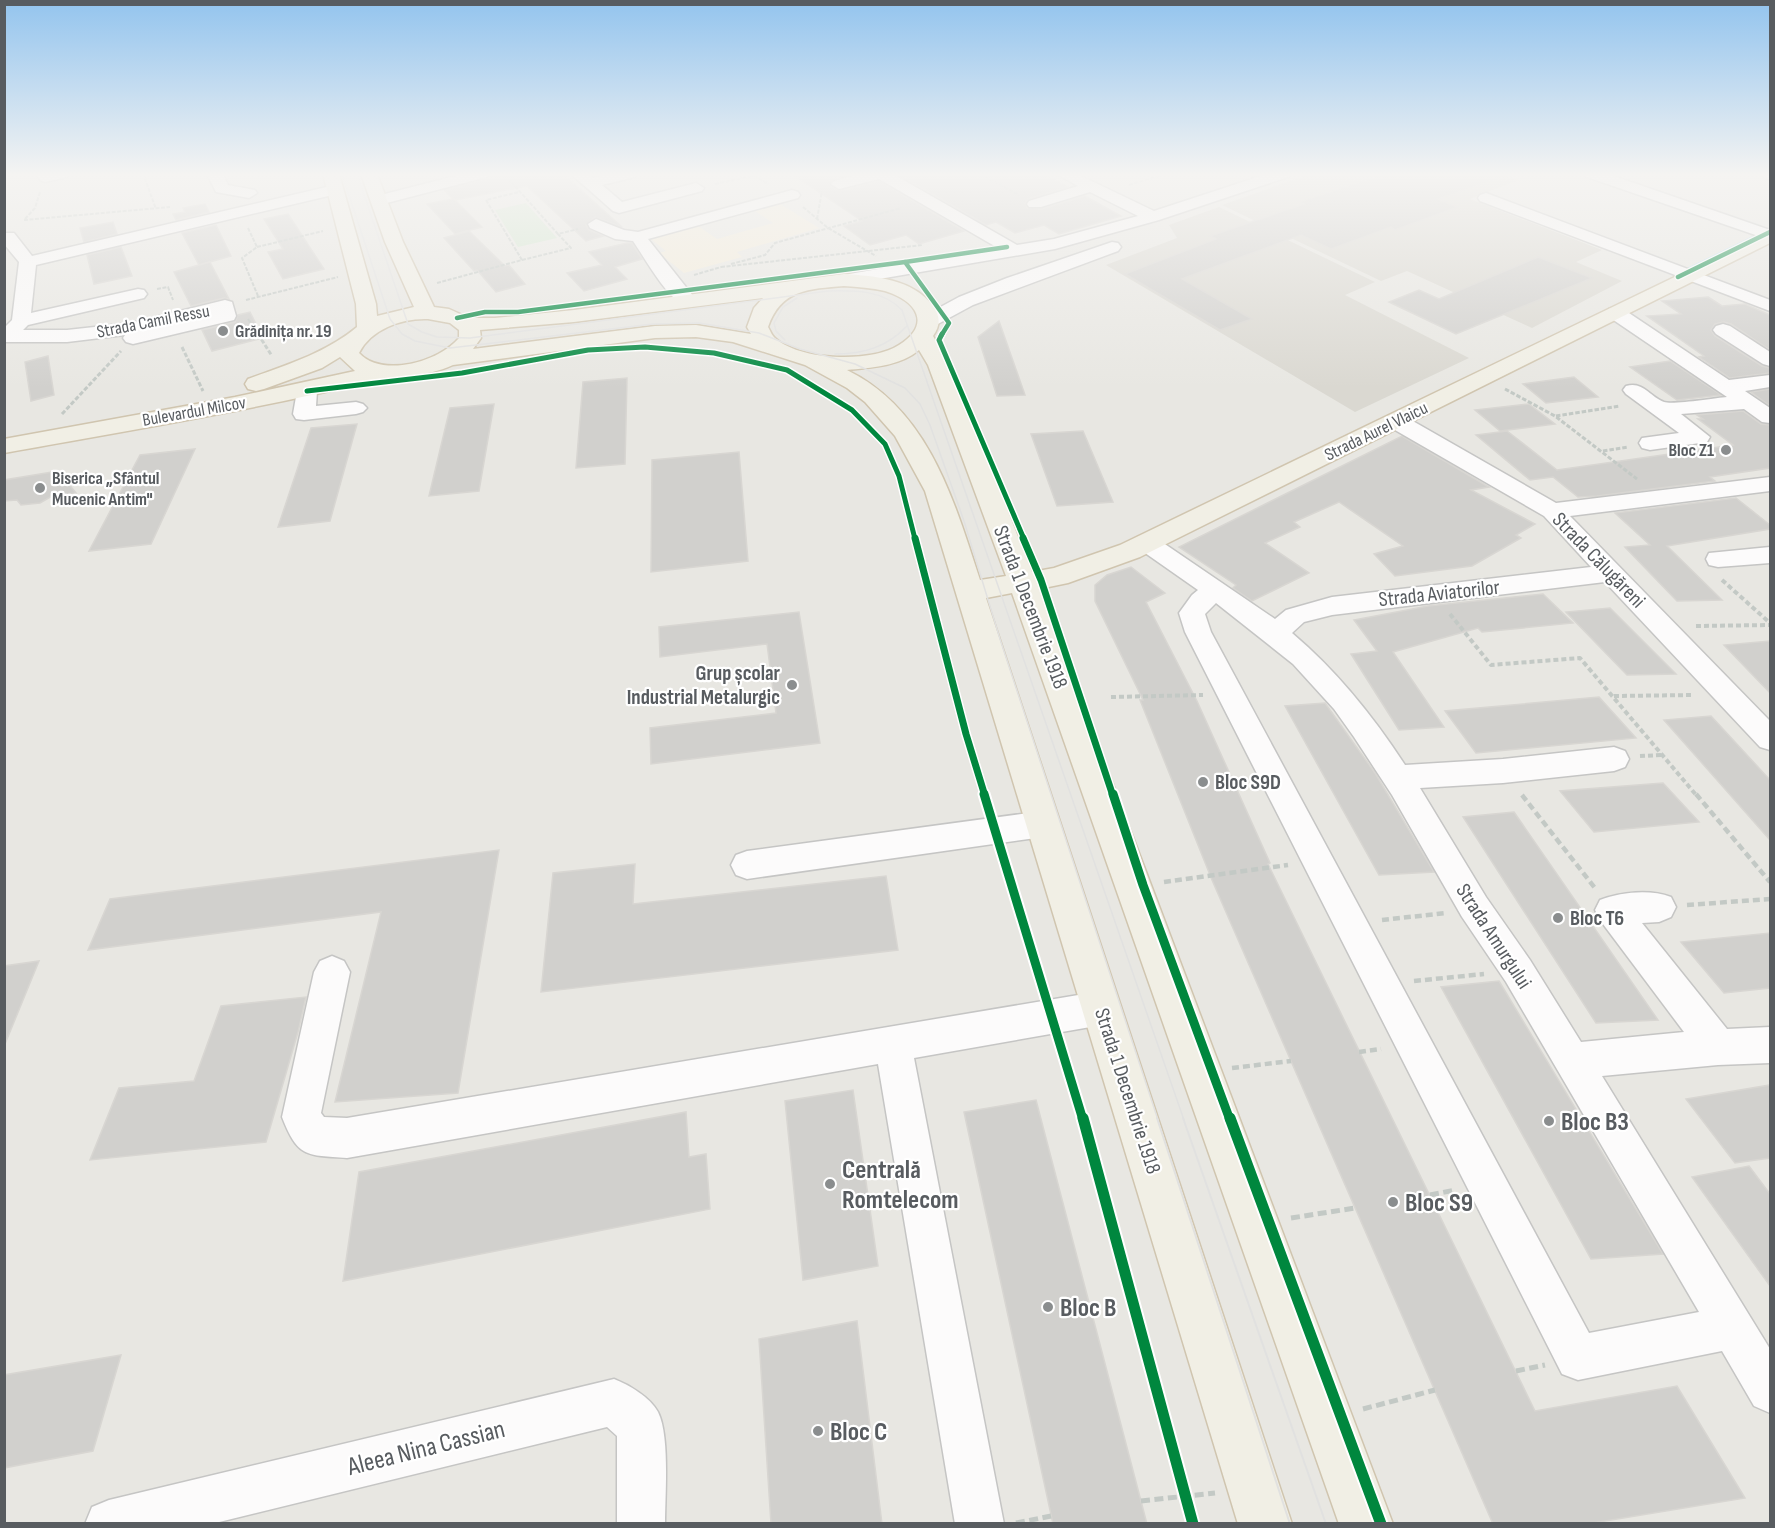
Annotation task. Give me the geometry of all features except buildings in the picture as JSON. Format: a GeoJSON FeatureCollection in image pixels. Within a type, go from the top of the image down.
{"type":"FeatureCollection","features":[{"type":"Feature","properties":{"kind":"main road"},"geometry":{"type":"LineString","coordinates":[[350,245],[366,304],[368,328]]}},
{"type":"Feature","properties":{"kind":"main road"},"geometry":{"type":"LineString","coordinates":[[397,245],[414,289],[427,313],[444,314],[466,324],[529,321],[799,287]]}},
{"type":"Feature","properties":{"kind":"main road","name":"Strada Aurel Vlaicu"},"geometry":{"type":"LineString","coordinates":[[969,591],[1058,577],[1147,543],[1752,245]]}},
{"type":"Feature","properties":{"kind":"main road","name":"Strada 1 Decembrie 1918"},"geometry":{"type":"LineString","coordinates":[[799,287],[844,280],[880,284],[910,295],[927,312],[926,329],[939,365],[1023,584],[1366,1524]]}},
{"type":"Feature","properties":{"kind":"main road"},"geometry":{"type":"LineString","coordinates":[[770,346],[759,333],[757,324],[759,315],[774,298],[799,287]]}},
{"type":"Feature","properties":{"kind":"main road","name":"Bulevardul Milcov"},"geometry":{"type":"LineString","coordinates":[[4,433],[205,396],[284,375],[314,363],[350,343],[368,328],[398,317],[427,313]]}},
{"type":"Feature","properties":{"kind":"main road"},"geometry":{"type":"LineString","coordinates":[[448,359],[464,347],[470,338],[466,324]]}},
{"type":"Feature","properties":{"kind":"main road"},"geometry":{"type":"LineString","coordinates":[[350,343],[348,353],[353,362],[382,372],[416,369],[448,359],[655,332],[696,331],[735,336],[770,346],[814,363],[844,364],[878,360],[897,354],[926,329]]}},
{"type":"Feature","properties":{"kind":"main road","name":"Strada 1 Decembrie 1918"},"geometry":{"type":"LineString","coordinates":[[814,363],[861,387],[893,417],[918,449],[938,491],[1259,1506]]}},
{"type":"Feature","properties":{"kind":"main road","name":"Bulevardul Milcov"},"geometry":{"type":"LineString","coordinates":[[4,446],[307,391],[382,372]]}},
{"type":"Feature","properties":{"kind":"street"},"geometry":{"type":"LineString","coordinates":[[13,245],[27,269],[12,330],[138,294]]}},
{"type":"Feature","properties":{"kind":"street"},"geometry":{"type":"LineString","coordinates":[[27,269],[123,254],[120,245]]}},
{"type":"Feature","properties":{"kind":"street"},"geometry":{"type":"LineString","coordinates":[[644,245],[688,301]]}},
{"type":"Feature","properties":{"kind":"street"},"geometry":{"type":"LineString","coordinates":[[1002,245],[1014,251]]}},
{"type":"Feature","properties":{"kind":"street"},"geometry":{"type":"LineString","coordinates":[[844,280],[1048,245]]}},
{"type":"Feature","properties":{"kind":"street"},"geometry":{"type":"LineString","coordinates":[[926,329],[966,301],[1012,282],[1116,245]]}},
{"type":"Feature","properties":{"kind":"street"},"geometry":{"type":"LineString","coordinates":[[1610,245],[1770,306]]}},
{"type":"Feature","properties":{"kind":"street","name":"Strada Camil Ressu"},"geometry":{"type":"LineString","coordinates":[[12,330],[67,336],[133,339],[174,323],[226,311]]}},
{"type":"Feature","properties":{"kind":"street"},"geometry":{"type":"LineString","coordinates":[[1616,313],[1770,417]]}},
{"type":"Feature","properties":{"kind":"street"},"geometry":{"type":"LineString","coordinates":[[1723,330],[1770,360]]}},
{"type":"Feature","properties":{"kind":"street"},"geometry":{"type":"LineString","coordinates":[[1726,387],[1770,381]]}},
{"type":"Feature","properties":{"kind":"street"},"geometry":{"type":"LineString","coordinates":[[307,391],[304,414],[356,408]]}},
{"type":"Feature","properties":{"kind":"street"},"geometry":{"type":"LineString","coordinates":[[1648,400],[1748,402]]}},
{"type":"Feature","properties":{"kind":"street"},"geometry":{"type":"LineString","coordinates":[[1648,400],[1699,437],[1650,443]]}},
{"type":"Feature","properties":{"kind":"street","name":"Strada Călugăreni"},"geometry":{"type":"LineString","coordinates":[[1396,421],[1552,511],[1770,739]]}},
{"type":"Feature","properties":{"kind":"street"},"geometry":{"type":"LineString","coordinates":[[1552,511],[1770,484]]}},
{"type":"Feature","properties":{"kind":"street"},"geometry":{"type":"LineString","coordinates":[[1744,488],[1770,510]]}},
{"type":"Feature","properties":{"kind":"street","name":"Strada Amurgului"},"geometry":{"type":"LineString","coordinates":[[1147,543],[1274,634],[1319,673],[1345,702],[1397,777],[1476,909],[1518,971],[1770,1390]]}},
{"type":"Feature","properties":{"kind":"street"},"geometry":{"type":"LineString","coordinates":[[1718,559],[1770,555]]}},
{"type":"Feature","properties":{"kind":"street","name":"Strada Aviatorilor"},"geometry":{"type":"LineString","coordinates":[[1274,634],[1295,616],[1332,606],[1612,573]]}},
{"type":"Feature","properties":{"kind":"street"},"geometry":{"type":"LineString","coordinates":[[1215,591],[1201,601],[1192,613],[1198,632],[1578,1358],[1732,1327]]}},
{"type":"Feature","properties":{"kind":"street"},"geometry":{"type":"LineString","coordinates":[[1397,777],[1503,771],[1614,759]]}},
{"type":"Feature","properties":{"kind":"street"},"geometry":{"type":"LineString","coordinates":[[747,865],[1043,824]]}},
{"type":"Feature","properties":{"kind":"street"},"geometry":{"type":"LineString","coordinates":[[1612,910],[1659,907]]}},
{"type":"Feature","properties":{"kind":"street"},"geometry":{"type":"LineString","coordinates":[[1612,910],[1718,1047]]}},
{"type":"Feature","properties":{"kind":"street"},"geometry":{"type":"LineString","coordinates":[[332,972],[301,1117],[313,1136],[347,1138],[1102,1008]]}},
{"type":"Feature","properties":{"kind":"street"},"geometry":{"type":"LineString","coordinates":[[893,1045],[980,1524]]}},
{"type":"Feature","properties":{"kind":"street"},"geometry":{"type":"LineString","coordinates":[[1572,1061],[1718,1047],[1770,1045]]}},
{"type":"Feature","properties":{"kind":"street","name":"Aleea Nina Cassian"},"geometry":{"type":"LineString","coordinates":[[109,1524],[614,1402],[640,1426],[641,1524]]}},
{"type":"Feature","properties":{"kind":"path"},"geometry":{"type":"LineString","coordinates":[[258,296],[242,258],[257,247],[264,245]]}},
{"type":"Feature","properties":{"kind":"path"},"geometry":{"type":"LineString","coordinates":[[513,245],[522,260]]}},
{"type":"Feature","properties":{"kind":"path"},"geometry":{"type":"LineString","coordinates":[[414,289],[571,248],[568,245]]}},
{"type":"Feature","properties":{"kind":"path"},"geometry":{"type":"LineString","coordinates":[[670,281],[765,255],[773,245]]}},
{"type":"Feature","properties":{"kind":"path"},"geometry":{"type":"LineString","coordinates":[[859,245],[896,271]]}},
{"type":"Feature","properties":{"kind":"path"},"geometry":{"type":"LineString","coordinates":[[721,267],[921,245]]}},
{"type":"Feature","properties":{"kind":"path"},"geometry":{"type":"LineString","coordinates":[[226,311],[258,296],[357,273]]}},
{"type":"Feature","properties":{"kind":"path"},"geometry":{"type":"LineString","coordinates":[[138,294],[168,287],[174,323],[205,396]]}},
{"type":"Feature","properties":{"kind":"path"},"geometry":{"type":"LineString","coordinates":[[226,311],[248,318],[284,375]]}},
{"type":"Feature","properties":{"kind":"path"},"geometry":{"type":"LineString","coordinates":[[52,424],[133,339]]}},
{"type":"Feature","properties":{"kind":"path"},"geometry":{"type":"LineString","coordinates":[[1484,378],[1555,416],[1662,498]]}},
{"type":"Feature","properties":{"kind":"path"},"geometry":{"type":"LineString","coordinates":[[1555,416],[1648,400]]}},
{"type":"Feature","properties":{"kind":"path"},"geometry":{"type":"LineString","coordinates":[[1718,559],[1700,561],[1770,624]]}},
{"type":"Feature","properties":{"kind":"path"},"geometry":{"type":"LineString","coordinates":[[1434,595],[1491,665],[1580,658],[1770,882]]}},
{"type":"Feature","properties":{"kind":"path"},"geometry":{"type":"LineString","coordinates":[[1665,627],[1770,624]]}},
{"type":"Feature","properties":{"kind":"path"},"geometry":{"type":"LineString","coordinates":[[1111,698],[1230,694]]}},
{"type":"Feature","properties":{"kind":"path"},"geometry":{"type":"LineString","coordinates":[[1613,696],[1729,694]]}},
{"type":"Feature","properties":{"kind":"path"},"geometry":{"type":"LineString","coordinates":[[1503,771],[1612,910]]}},
{"type":"Feature","properties":{"kind":"path"},"geometry":{"type":"LineString","coordinates":[[1133,886],[1318,860]]}},
{"type":"Feature","properties":{"kind":"path"},"geometry":{"type":"LineString","coordinates":[[1659,907],[1770,899]]}},
{"type":"Feature","properties":{"kind":"path"},"geometry":{"type":"LineString","coordinates":[[1351,923],[1476,909]]}},
{"type":"Feature","properties":{"kind":"path"},"geometry":{"type":"LineString","coordinates":[[1383,984],[1518,971]]}},
{"type":"Feature","properties":{"kind":"path"},"geometry":{"type":"LineString","coordinates":[[1201,1071],[1291,1061]]}},
{"type":"Feature","properties":{"kind":"path"},"geometry":{"type":"LineString","coordinates":[[1257,1224],[1355,1208]]}},
{"type":"Feature","properties":{"kind":"path"},"geometry":{"type":"LineString","coordinates":[[1328,1418],[1435,1390]]}},
{"type":"Feature","properties":{"kind":"path"},"geometry":{"type":"LineString","coordinates":[[1182,1485],[1188,1506]]}},
{"type":"Feature","properties":{"kind":"path"},"geometry":{"type":"LineString","coordinates":[[1141,1501],[1185,1497],[1259,1506]]}},
{"type":"Feature","properties":{"kind":"path"},"geometry":{"type":"LineString","coordinates":[[1012,1524],[1051,1516]]}},
{"type":"Feature","properties":{"kind":"shaded area"},"geometry":{"type":"Polygon","coordinates":[[[659,245],[760,245],[737,252],[742,257],[684,273],[659,253],[666,251],[659,245]]]}},
{"type":"Feature","properties":{"kind":"shaded area"},"geometry":{"type":"Polygon","coordinates":[[[1158,245],[1299,245],[1375,282],[1345,295],[1469,358],[1355,412],[1106,265],[1158,245]]]}},
{"type":"Feature","properties":{"kind":"shaded area"},"geometry":{"type":"Polygon","coordinates":[[[1306,245],[1590,245],[1602,250],[1576,262],[1622,281],[1532,328],[1407,271],[1381,281],[1306,245]]]}},
{"type":"Feature","properties":{"kind":"waterway"},"geometry":{"type":"LineString","coordinates":[[1684,274],[1682,273],[1739,245]]}},
{"type":"Feature","properties":{"kind":"tram line"},"geometry":{"type":"LineString","coordinates":[[366,245],[390,319],[402,334],[415,341],[450,348],[653,324],[699,323],[759,333],[800,349],[855,364],[905,388],[920,404],[930,425],[964,521],[1000,639],[1158,1120]]}},
{"type":"Feature","properties":{"kind":"tram line"},"geometry":{"type":"LineString","coordinates":[[381,245],[408,324],[437,337],[470,338],[828,291],[858,291],[877,295],[886,298],[902,310],[1184,1120]]}},
{"type":"Feature","properties":{"kind":"tram line"},"geometry":{"type":"LineString","coordinates":[[785,340],[776,331],[774,323],[783,307],[797,298]]}},
{"type":"Feature","properties":{"kind":"tram line"},"geometry":{"type":"LineString","coordinates":[[835,354],[856,353],[874,348],[891,339],[907,326]]}},
{"type":"Feature","properties":{"kind":"tram line"},"geometry":{"type":"LineString","coordinates":[[1157,1118],[1290,1524]]}},
{"type":"Feature","properties":{"kind":"tram line"},"geometry":{"type":"LineString","coordinates":[[1183,1118],[1326,1524]]}},
{"type":"Feature","properties":{"kind":"cycle path"},"geometry":{"type":"LineString","coordinates":[[1678,277],[1743,245]]}},
{"type":"Feature","properties":{"kind":"cycle path"},"geometry":{"type":"LineString","coordinates":[[905,262],[1007,247]]}},
{"type":"Feature","properties":{"kind":"cycle path"},"geometry":{"type":"LineString","coordinates":[[457,318],[485,312],[518,312],[905,262],[949,323],[939,340],[1041,580],[1143,885],[1381,1524]]}},
{"type":"Feature","properties":{"kind":"cycle path"},"geometry":{"type":"LineString","coordinates":[[307,391],[462,373],[588,350],[645,347],[714,353],[787,370],[852,410],[885,444],[899,476],[966,734],[1079,1104],[1193,1524]]}},
{"type":"Feature","properties":{"kind":"place","name":"Grădinița nr. 19"},"geometry":{"type":"Point","coordinates":[223,331]}},
{"type":"Feature","properties":{"kind":"place","name":"Bloc Z1"},"geometry":{"type":"Point","coordinates":[1726,450]}},
{"type":"Feature","properties":{"kind":"place","name":"Biserica „Sfântul Mucenic Antim\""},"geometry":{"type":"Point","coordinates":[40,488]}},
{"type":"Feature","properties":{"kind":"place","name":"Grup școlar Industrial Metalurgic"},"geometry":{"type":"Point","coordinates":[792,685]}},
{"type":"Feature","properties":{"kind":"place","name":"Bloc S9D"},"geometry":{"type":"Point","coordinates":[1203,782]}},
{"type":"Feature","properties":{"kind":"place","name":"Bloc T6"},"geometry":{"type":"Point","coordinates":[1558,918]}},
{"type":"Feature","properties":{"kind":"place","name":"Bloc B3"},"geometry":{"type":"Point","coordinates":[1549,1121]}},
{"type":"Feature","properties":{"kind":"place","name":"Centrală Romtelecom"},"geometry":{"type":"Point","coordinates":[830,1184]}},
{"type":"Feature","properties":{"kind":"place","name":"Bloc S9"},"geometry":{"type":"Point","coordinates":[1393,1202]}},
{"type":"Feature","properties":{"kind":"place","name":"Bloc B"},"geometry":{"type":"Point","coordinates":[1048,1307]}},
{"type":"Feature","properties":{"kind":"place","name":"Bloc C"},"geometry":{"type":"Point","coordinates":[818,1431]}}]}
